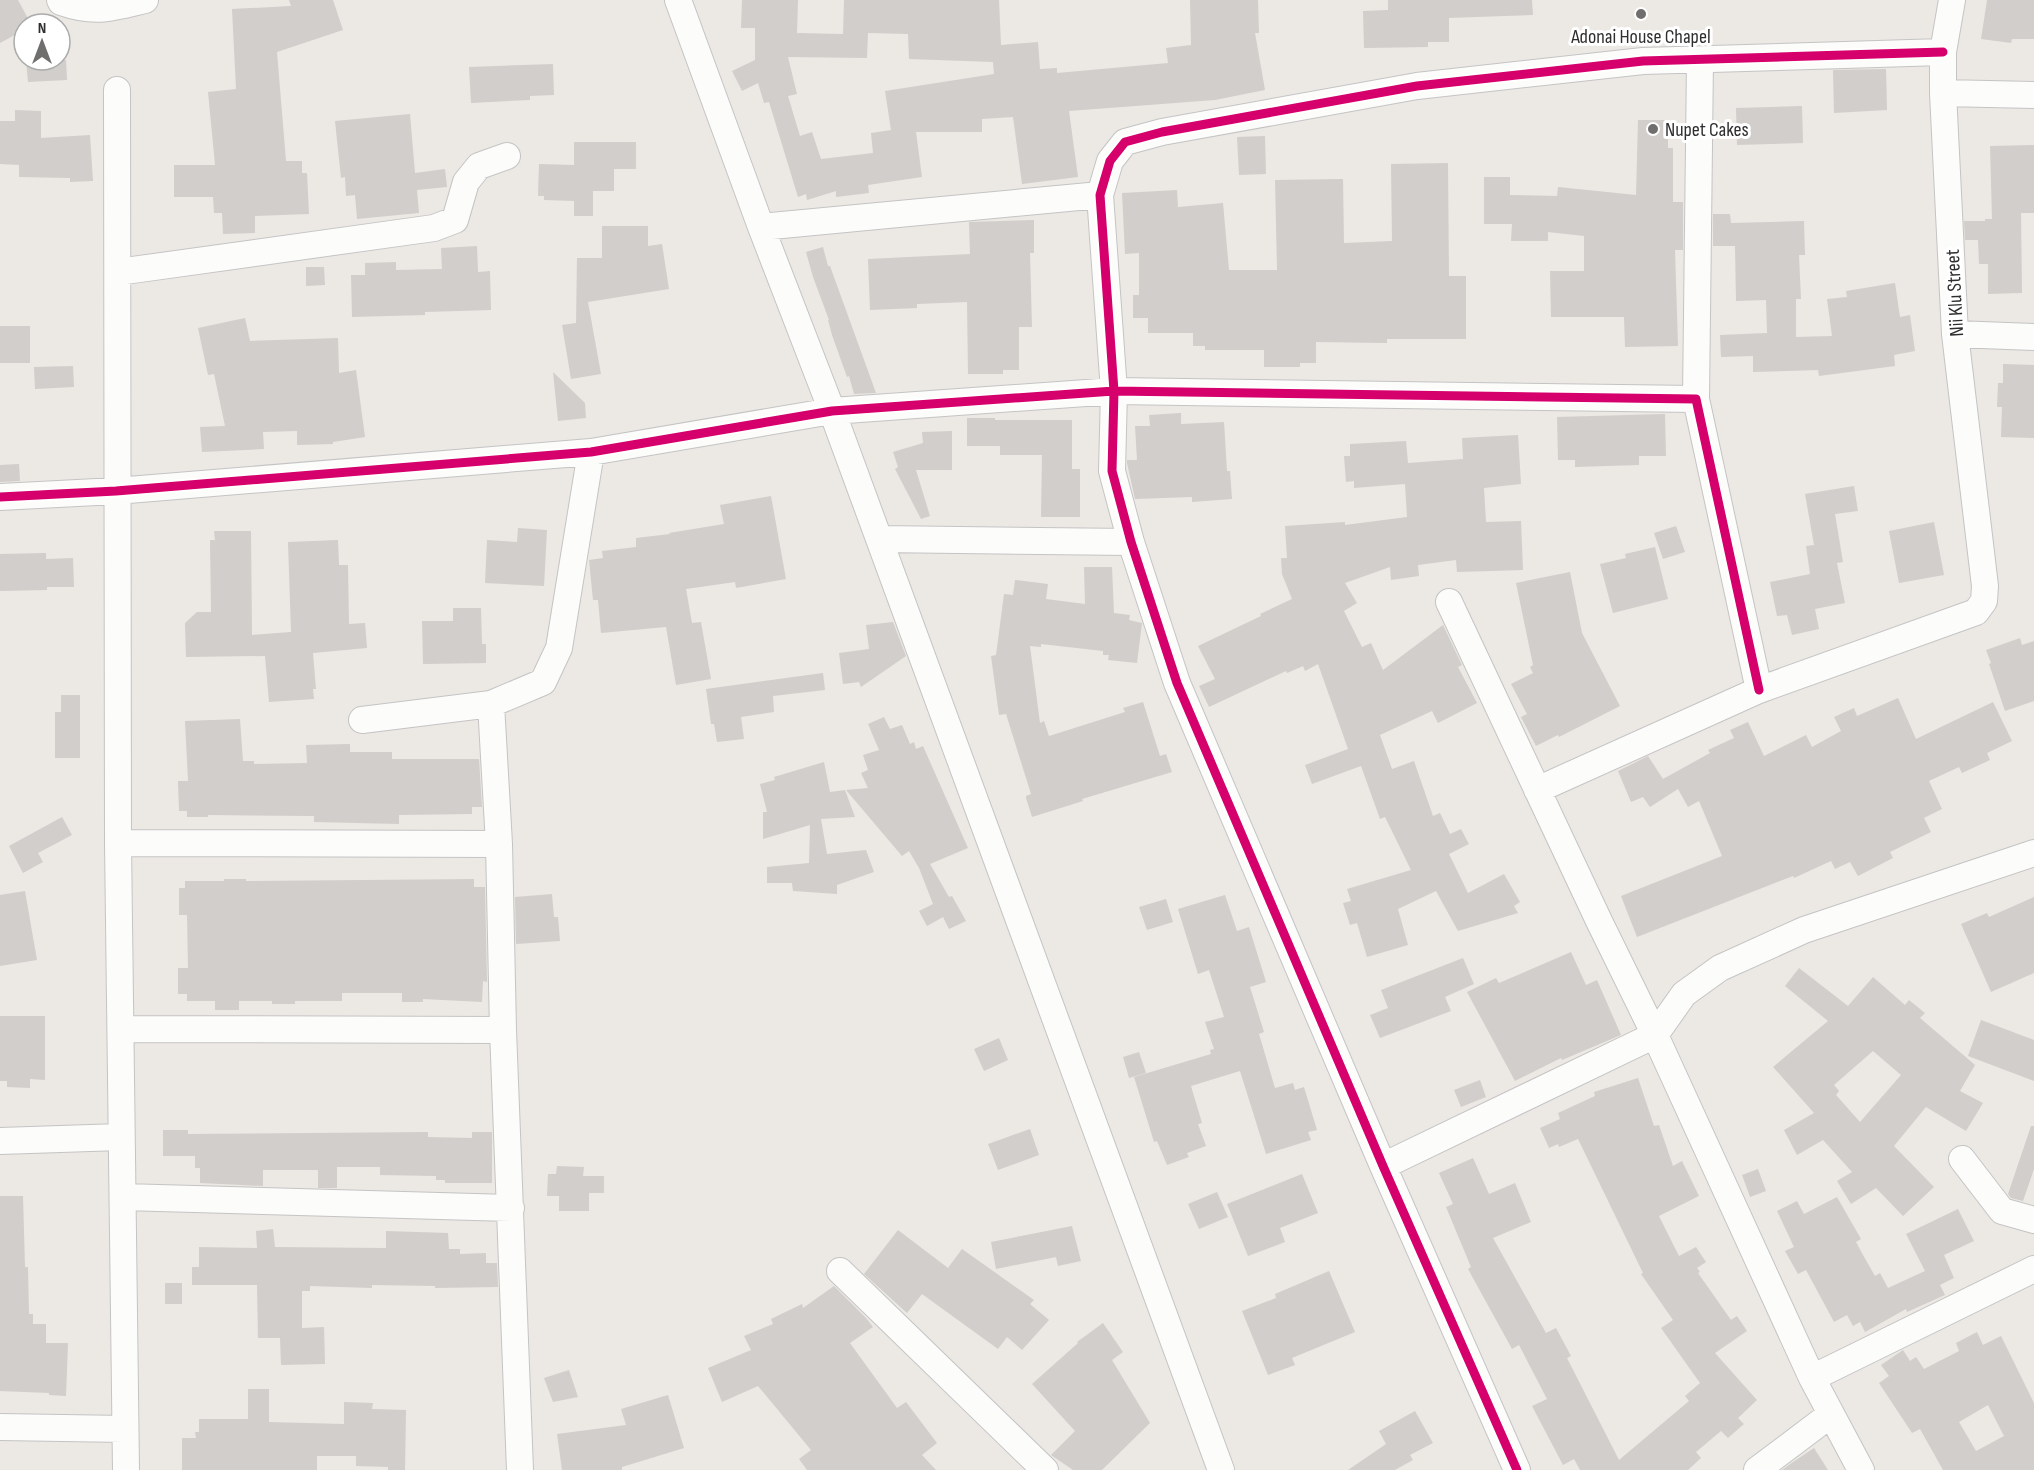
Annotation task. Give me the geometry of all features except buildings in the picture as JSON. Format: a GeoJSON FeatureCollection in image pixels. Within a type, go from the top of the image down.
{"type":"FeatureCollection","features":[{"type":"Feature","properties":{"kind":"street"},"geometry":{"type":"LineString","coordinates":[[60,0],[79,8],[98,10],[145,0]]}},
{"type":"Feature","properties":{"kind":"street"},"geometry":{"type":"LineString","coordinates":[[678,0],[761,227],[832,411],[1218,1469]]}},
{"type":"Feature","properties":{"kind":"street","name":"Nii Klu Street"},"geometry":{"type":"LineString","coordinates":[[1758,690],[1976,612],[1984,601],[1985,586],[1956,334],[1943,93],[1943,52],[1952,0]]}},
{"type":"Feature","properties":{"kind":"street"},"geometry":{"type":"LineString","coordinates":[[1517,1470],[1383,1166],[1177,683],[1131,542],[1112,471],[1114,391],[1100,195],[1110,161],[1125,142],[1162,132],[1417,87],[1643,61],[1943,52]]}},
{"type":"Feature","properties":{"kind":"street"},"geometry":{"type":"LineString","coordinates":[[1538,790],[1758,690],[1696,399],[1700,60]]}},
{"type":"Feature","properties":{"kind":"street"},"geometry":{"type":"LineString","coordinates":[[117,90],[118,843],[126,1470]]}},
{"type":"Feature","properties":{"kind":"street"},"geometry":{"type":"LineString","coordinates":[[1943,93],[2034,95]]}},
{"type":"Feature","properties":{"kind":"street"},"geometry":{"type":"LineString","coordinates":[[118,272],[434,228],[455,219],[466,182],[479,166],[507,156]]}},
{"type":"Feature","properties":{"kind":"street"},"geometry":{"type":"LineString","coordinates":[[761,227],[1100,195]]}},
{"type":"Feature","properties":{"kind":"street"},"geometry":{"type":"LineString","coordinates":[[1956,334],[2034,336]]}},
{"type":"Feature","properties":{"kind":"street"},"geometry":{"type":"LineString","coordinates":[[0,497],[116,491],[591,452],[832,411],[1114,391],[1696,399]]}},
{"type":"Feature","properties":{"kind":"street"},"geometry":{"type":"LineString","coordinates":[[362,720],[491,704],[543,682],[559,648],[591,452]]}},
{"type":"Feature","properties":{"kind":"street"},"geometry":{"type":"LineString","coordinates":[[879,539],[1131,542]]}},
{"type":"Feature","properties":{"kind":"street"},"geometry":{"type":"LineString","coordinates":[[1449,602],[1655,1035],[1812,1378],[1861,1470]]}},
{"type":"Feature","properties":{"kind":"street"},"geometry":{"type":"LineString","coordinates":[[491,704],[499,844],[503,1030],[520,1470]]}},
{"type":"Feature","properties":{"kind":"street"},"geometry":{"type":"LineString","coordinates":[[118,843],[499,844]]}},
{"type":"Feature","properties":{"kind":"street"},"geometry":{"type":"LineString","coordinates":[[1383,1166],[1655,1035],[1684,994],[1720,968],[1804,930],[2034,853]]}},
{"type":"Feature","properties":{"kind":"street"},"geometry":{"type":"LineString","coordinates":[[121,1029],[503,1030]]}},
{"type":"Feature","properties":{"kind":"street"},"geometry":{"type":"LineString","coordinates":[[0,1142],[121,1137]]}},
{"type":"Feature","properties":{"kind":"street"},"geometry":{"type":"LineString","coordinates":[[1962,1160],[2002,1211],[2034,1220]]}},
{"type":"Feature","properties":{"kind":"street"},"geometry":{"type":"LineString","coordinates":[[123,1197],[511,1208]]}},
{"type":"Feature","properties":{"kind":"street"},"geometry":{"type":"LineString","coordinates":[[1812,1378],[2034,1269]]}},
{"type":"Feature","properties":{"kind":"street"},"geometry":{"type":"LineString","coordinates":[[840,1271],[1045,1470]]}},
{"type":"Feature","properties":{"kind":"street"},"geometry":{"type":"LineString","coordinates":[[1757,1470],[1830,1415]]}},
{"type":"Feature","properties":{"kind":"street"},"geometry":{"type":"LineString","coordinates":[[0,1427],[125,1429]]}},
{"type":"Feature","properties":{"kind":"cycle path"},"geometry":{"type":"LineString","coordinates":[[1517,1470],[1383,1166],[1177,683],[1131,542],[1112,471],[1114,391],[1100,195],[1110,161],[1125,142],[1162,132],[1417,86],[1643,61],[1943,52]]}},
{"type":"Feature","properties":{"kind":"cycle path"},"geometry":{"type":"LineString","coordinates":[[0,497],[116,491],[591,452],[832,411],[1114,391],[1696,399],[1759,690]]}},
{"type":"Feature","properties":{"kind":"place","name":"Adonai House Chapel"},"geometry":{"type":"Point","coordinates":[1641,14]}},
{"type":"Feature","properties":{"kind":"place","name":"Nupet Cakes"},"geometry":{"type":"Point","coordinates":[1653,129]}}]}
